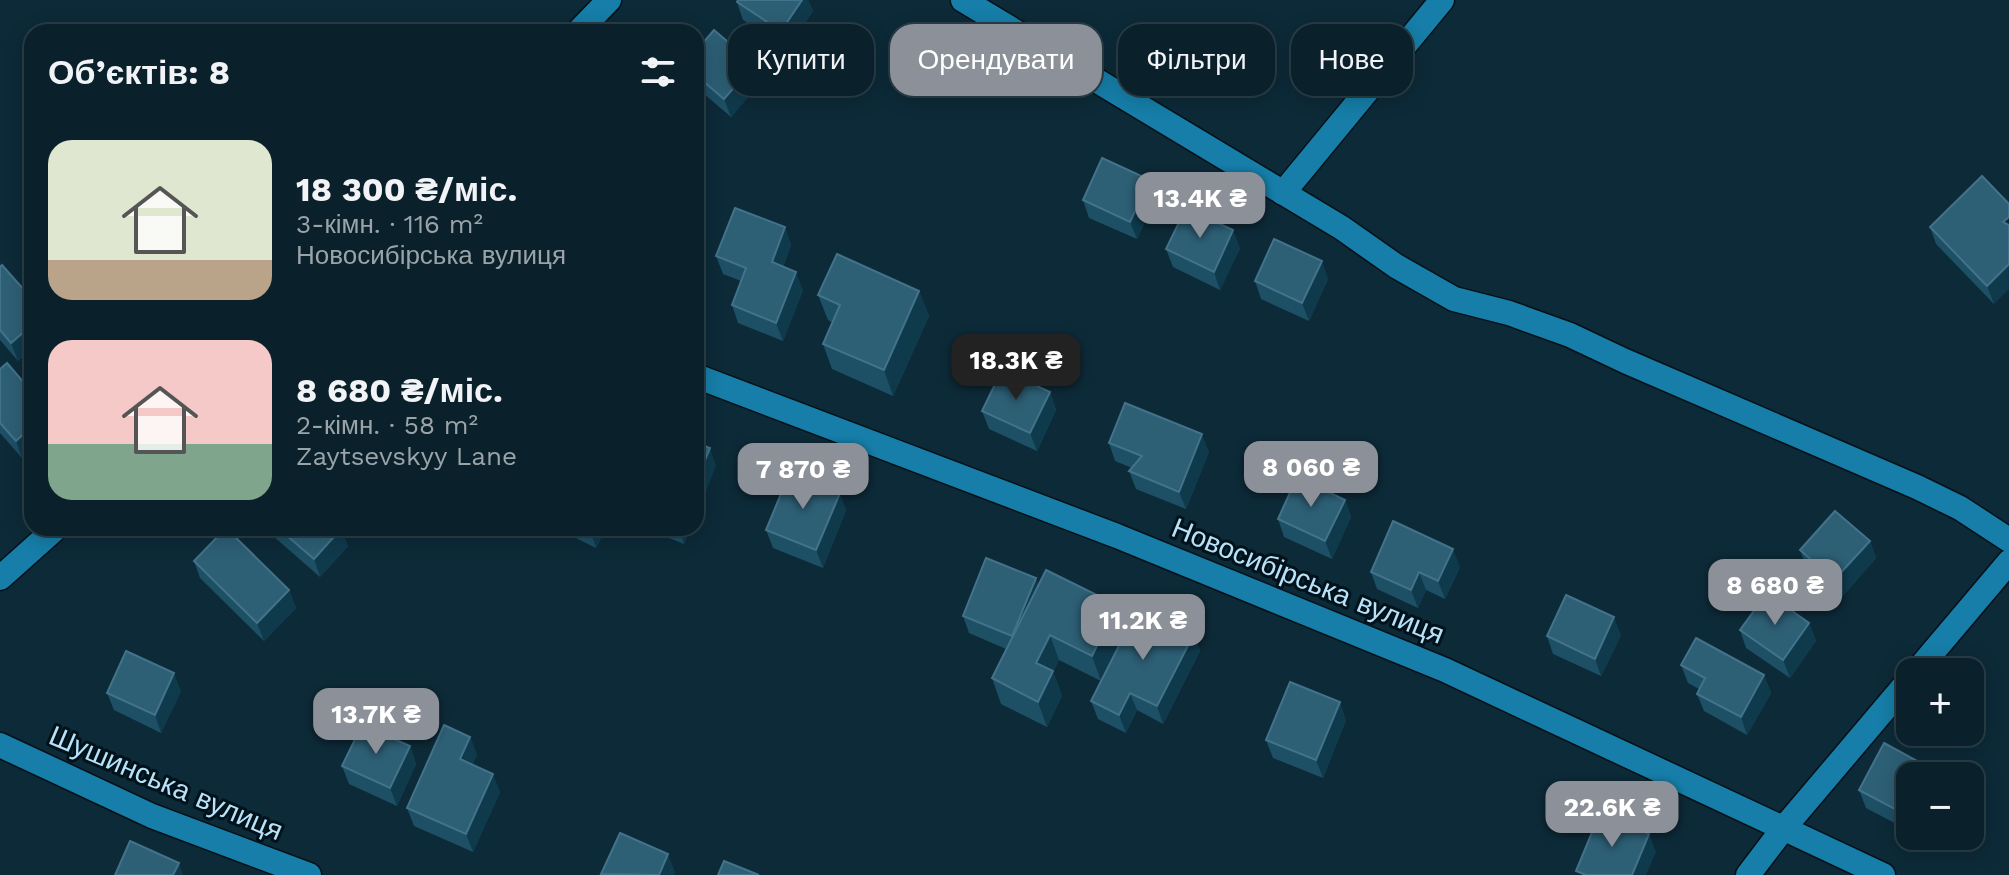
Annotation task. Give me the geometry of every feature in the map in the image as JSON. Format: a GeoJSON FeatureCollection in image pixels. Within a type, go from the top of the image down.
{"type":"FeatureCollection","features":[{"type":"Feature","properties":{"kind":"street"},"geometry":{"type":"LineString","coordinates":[[586,24],[609,0]]}},
{"type":"Feature","properties":{"kind":"street"},"geometry":{"type":"LineString","coordinates":[[963,0],[1454,299],[1509,313],[1570,335],[1917,487],[1960,508],[2009,540]]}},
{"type":"Feature","properties":{"kind":"street"},"geometry":{"type":"LineString","coordinates":[[1283,193],[1442,0]]}},
{"type":"Feature","properties":{"kind":"street","name":"Новосибірська вулиця"},"geometry":{"type":"LineString","coordinates":[[704,379],[1117,536],[1445,670],[1883,875]]}},
{"type":"Feature","properties":{"kind":"street"},"geometry":{"type":"LineString","coordinates":[[0,578],[47,536]]}},
{"type":"Feature","properties":{"kind":"street"},"geometry":{"type":"LineString","coordinates":[[1928,658],[2009,562]]}},
{"type":"Feature","properties":{"kind":"street"},"geometry":{"type":"LineString","coordinates":[[1748,875],[1896,696]]}},
{"type":"Feature","properties":{"kind":"street","name":"Шушинська вулиця"},"geometry":{"type":"LineString","coordinates":[[0,745],[152,816],[309,875]]}},
{"type":"Feature","properties":{"kind":"building"},"geometry":{"type":"Polygon","coordinates":[[[802,0],[786,24],[770,24],[737,2],[802,0]]]}},
{"type":"Feature","properties":{"kind":"building"},"geometry":{"type":"Polygon","coordinates":[[[714,30],[728,42],[728,94],[724,99],[704,82],[704,42],[714,30]]]}},
{"type":"Feature","properties":{"kind":"building"},"geometry":{"type":"Polygon","coordinates":[[[1102,158],[1150,180],[1130,222],[1083,200],[1102,158]]]}},
{"type":"Feature","properties":{"kind":"building"},"geometry":{"type":"Polygon","coordinates":[[[1982,176],[2009,204],[2009,217],[2003,222],[2009,225],[2009,264],[1987,286],[1930,227],[1982,176]]]}},
{"type":"Feature","properties":{"kind":"building"},"geometry":{"type":"Polygon","coordinates":[[[735,208],[785,227],[772,262],[796,272],[776,323],[732,305],[746,268],[716,256],[735,208]]]}},
{"type":"Feature","properties":{"kind":"building"},"geometry":{"type":"Polygon","coordinates":[[[1186,208],[1233,230],[1214,272],[1166,249],[1186,208]]]}},
{"type":"Feature","properties":{"kind":"building"},"geometry":{"type":"Polygon","coordinates":[[[1274,239],[1322,261],[1302,303],[1255,281],[1274,239]]]}},
{"type":"Feature","properties":{"kind":"building"},"geometry":{"type":"Polygon","coordinates":[[[837,254],[919,291],[884,370],[823,344],[840,305],[818,295],[837,254]]]}},
{"type":"Feature","properties":{"kind":"building"},"geometry":{"type":"Polygon","coordinates":[[[2,265],[24,290],[24,332],[11,343],[0,330],[2,265]]]}},
{"type":"Feature","properties":{"kind":"building"},"geometry":{"type":"Polygon","coordinates":[[[7,363],[24,383],[24,434],[16,441],[0,423],[0,369],[7,363]]]}},
{"type":"Feature","properties":{"kind":"building"},"geometry":{"type":"Polygon","coordinates":[[[1002,370],[1050,392],[1030,433],[982,411],[1002,370]]]}},
{"type":"Feature","properties":{"kind":"building"},"geometry":{"type":"Polygon","coordinates":[[[1125,403],[1202,434],[1179,492],[1129,471],[1142,456],[1109,443],[1125,403]]]}},
{"type":"Feature","properties":{"kind":"building"},"geometry":{"type":"Polygon","coordinates":[[[704,446],[710,448],[704,463],[704,446]]]}},
{"type":"Feature","properties":{"kind":"building"},"geometry":{"type":"Polygon","coordinates":[[[790,472],[840,493],[816,550],[766,530],[790,472]]]}},
{"type":"Feature","properties":{"kind":"building"},"geometry":{"type":"Polygon","coordinates":[[[1297,477],[1345,500],[1325,541],[1278,519],[1297,477]]]}},
{"type":"Feature","properties":{"kind":"building"},"geometry":{"type":"Polygon","coordinates":[[[1835,511],[1870,541],[1834,580],[1800,550],[1835,511]]]}},
{"type":"Feature","properties":{"kind":"building"},"geometry":{"type":"Polygon","coordinates":[[[1393,521],[1453,549],[1438,581],[1419,572],[1411,590],[1371,572],[1393,521]]]}},
{"type":"Feature","properties":{"kind":"building"},"geometry":{"type":"Polygon","coordinates":[[[218,536],[234,536],[289,590],[257,623],[194,561],[218,536]]]}},
{"type":"Feature","properties":{"kind":"building"},"geometry":{"type":"Polygon","coordinates":[[[287,536],[335,536],[314,559],[287,536]]]}},
{"type":"Feature","properties":{"kind":"building"},"geometry":{"type":"Polygon","coordinates":[[[986,558],[1036,578],[1012,636],[963,616],[986,558]]]}},
{"type":"Feature","properties":{"kind":"building"},"geometry":{"type":"Polygon","coordinates":[[[1046,570],[1117,605],[1092,656],[1050,635],[1036,663],[1053,671],[1038,702],[992,678],[1046,570]]]}},
{"type":"Feature","properties":{"kind":"building"},"geometry":{"type":"Polygon","coordinates":[[[1767,593],[1809,623],[1783,660],[1740,630],[1767,593]]]}},
{"type":"Feature","properties":{"kind":"building"},"geometry":{"type":"Polygon","coordinates":[[[1566,595],[1614,617],[1595,659],[1547,636],[1566,595]]]}},
{"type":"Feature","properties":{"kind":"building"},"geometry":{"type":"Polygon","coordinates":[[[1139,606],[1194,634],[1157,706],[1130,693],[1119,715],[1091,701],[1139,606]]]}},
{"type":"Feature","properties":{"kind":"building"},"geometry":{"type":"Polygon","coordinates":[[[1696,638],[1764,675],[1741,717],[1697,694],[1705,678],[1681,665],[1696,638]]]}},
{"type":"Feature","properties":{"kind":"building"},"geometry":{"type":"Polygon","coordinates":[[[126,651],[174,673],[155,715],[107,693],[126,651]]]}},
{"type":"Feature","properties":{"kind":"building"},"geometry":{"type":"Polygon","coordinates":[[[1290,682],[1340,702],[1316,760],[1266,740],[1290,682]]]}},
{"type":"Feature","properties":{"kind":"building"},"geometry":{"type":"Polygon","coordinates":[[[362,725],[410,746],[390,788],[342,766],[362,725]]]}},
{"type":"Feature","properties":{"kind":"building"},"geometry":{"type":"Polygon","coordinates":[[[444,725],[470,737],[460,759],[493,774],[466,834],[407,808],[444,725]]]}},
{"type":"Feature","properties":{"kind":"building"},"geometry":{"type":"Polygon","coordinates":[[[1884,743],[1919,762],[1896,762],[1896,810],[1859,790],[1884,743]]]}},
{"type":"Feature","properties":{"kind":"building"},"geometry":{"type":"Polygon","coordinates":[[[1600,813],[1649,834],[1632,875],[1586,875],[1576,871],[1600,813]]]}},
{"type":"Feature","properties":{"kind":"building"},"geometry":{"type":"Polygon","coordinates":[[[620,833],[668,854],[659,875],[601,874],[620,833]]]}},
{"type":"Feature","properties":{"kind":"building"},"geometry":{"type":"Polygon","coordinates":[[[130,841],[179,863],[173,875],[115,875],[130,841]]]}},
{"type":"Feature","properties":{"kind":"building"},"geometry":{"type":"Polygon","coordinates":[[[724,861],[759,875],[718,875],[724,861]]]}}]}
